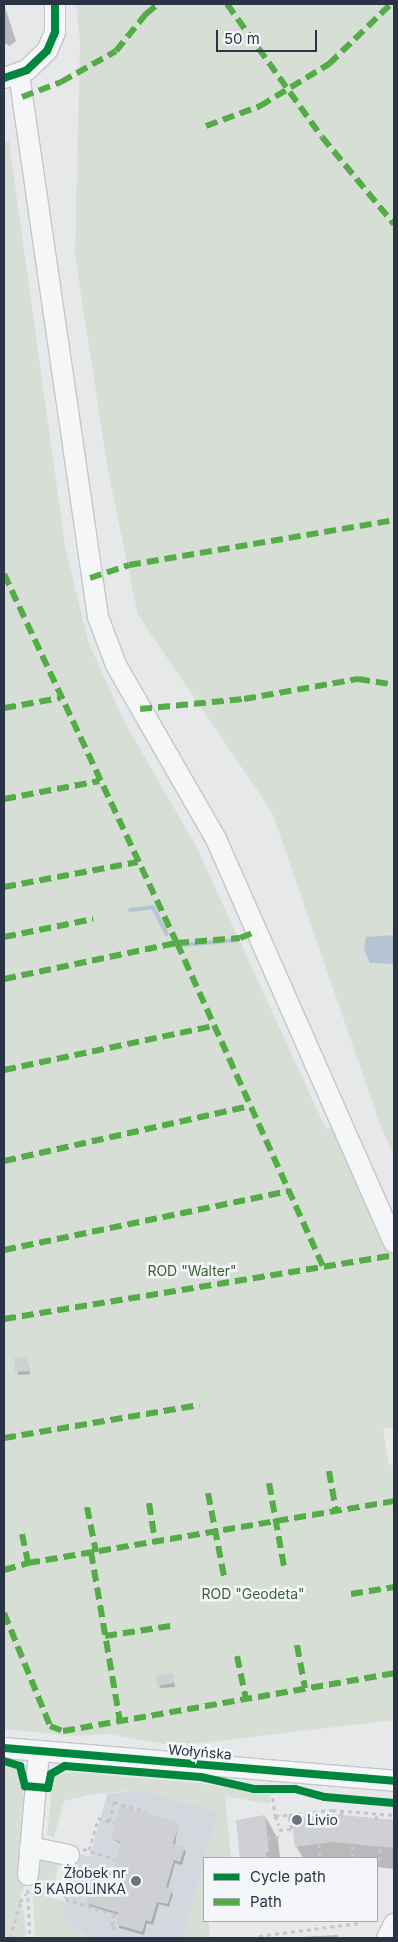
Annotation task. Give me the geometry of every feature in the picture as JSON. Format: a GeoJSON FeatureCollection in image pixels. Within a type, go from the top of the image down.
{"type":"FeatureCollection","features":[{"type":"Feature","properties":{"kind":"street"},"geometry":{"type":"LineString","coordinates":[[55,4],[56,22],[52,42],[41,59],[11,76],[98,616],[116,665],[216,838],[394,1242]]}},
{"type":"Feature","properties":{"kind":"street","name":"Wołyńska"},"geometry":{"type":"LineString","coordinates":[[4,1748],[394,1781]]}},
{"type":"Feature","properties":{"kind":"street"},"geometry":{"type":"LineString","coordinates":[[28,1875],[39,1752]]}},
{"type":"Feature","properties":{"kind":"street"},"geometry":{"type":"LineString","coordinates":[[30,1847],[74,1856]]}},
{"type":"Feature","properties":{"kind":"street"},"geometry":{"type":"LineString","coordinates":[[388,1938],[394,1924]]}},
{"type":"Feature","properties":{"kind":"path"},"geometry":{"type":"LineString","coordinates":[[272,1790],[275,1816],[279,1825]]}},
{"type":"Feature","properties":{"kind":"path"},"geometry":{"type":"LineString","coordinates":[[108,1821],[114,1802],[147,1812]]}},
{"type":"Feature","properties":{"kind":"path"},"geometry":{"type":"LineString","coordinates":[[275,1816],[296,1816],[342,1811],[394,1815]]}},
{"type":"Feature","properties":{"kind":"path"},"geometry":{"type":"LineString","coordinates":[[341,1816],[342,1811]]}},
{"type":"Feature","properties":{"kind":"path"},"geometry":{"type":"LineString","coordinates":[[376,1814],[376,1820]]}},
{"type":"Feature","properties":{"kind":"path"},"geometry":{"type":"LineString","coordinates":[[279,1830],[292,1829],[289,1815]]}},
{"type":"Feature","properties":{"kind":"path"},"geometry":{"type":"LineString","coordinates":[[89,1851],[98,1818],[115,1823]]}},
{"type":"Feature","properties":{"kind":"path"},"geometry":{"type":"LineString","coordinates":[[267,1838],[280,1837]]}},
{"type":"Feature","properties":{"kind":"path"},"geometry":{"type":"LineString","coordinates":[[319,1844],[320,1857]]}},
{"type":"Feature","properties":{"kind":"path"},"geometry":{"type":"LineString","coordinates":[[352,1857],[353,1844]]}},
{"type":"Feature","properties":{"kind":"path"},"geometry":{"type":"LineString","coordinates":[[379,1861],[380,1846]]}},
{"type":"Feature","properties":{"kind":"path"},"geometry":{"type":"LineString","coordinates":[[116,1859],[89,1851],[74,1856],[65,1899],[115,1914],[112,1926],[120,1929]]}},
{"type":"Feature","properties":{"kind":"path"},"geometry":{"type":"LineString","coordinates":[[70,1882],[90,1888]]}},
{"type":"Feature","properties":{"kind":"path"},"geometry":{"type":"LineString","coordinates":[[10,1938],[20,1902],[27,1893],[30,1938]]}},
{"type":"Feature","properties":{"kind":"path"},"geometry":{"type":"LineString","coordinates":[[259,1936],[265,1937],[359,1923]]}},
{"type":"Feature","properties":{"kind":"path"},"geometry":{"type":"LineString","coordinates":[[308,1930],[308,1935]]}},
{"type":"Feature","properties":{"kind":"shaded area","name":"Żłobek nr 5 KAROLINKA"},"geometry":{"type":"Polygon","coordinates":[[[140,1790],[215,1811],[215,1824],[206,1857],[203,1857],[203,1867],[183,1938],[89,1938],[62,1917],[80,1854],[90,1857],[107,1794],[140,1790]]]}},
{"type":"Feature","properties":{"kind":"green space"},"geometry":{"type":"Polygon","coordinates":[[[76,4],[394,4],[394,1155],[382,1130],[272,812],[138,615],[108,471],[75,255],[80,42],[76,4]]]}},
{"type":"Feature","properties":{"kind":"green space","name":"ROD \"Walter\""},"geometry":{"type":"Polygon","coordinates":[[[9,141],[65,546],[88,641],[124,721],[197,848],[326,1129],[331,1128],[394,1259],[394,1427],[383,1429],[389,1464],[394,1467],[394,1720],[176,1746],[108,1734],[75,1736],[4,1729],[4,142],[9,141]]]}},
{"type":"Feature","properties":{"kind":"green space"},"geometry":{"type":"Polygon","coordinates":[[[4,1764],[18,1770],[24,1795],[18,1877],[24,1887],[21,1896],[27,1938],[4,1938],[4,1764]]]}},
{"type":"Feature","properties":{"kind":"green space"},"geometry":{"type":"Polygon","coordinates":[[[70,1772],[198,1783],[270,1795],[270,1804],[225,1796],[231,1857],[205,1857],[215,1824],[215,1811],[140,1790],[94,1794],[64,1801],[54,1837],[47,1835],[53,1777],[70,1772]]]}},
{"type":"Feature","properties":{"kind":"green space"},"geometry":{"type":"Polygon","coordinates":[[[36,1858],[60,1862],[50,1897],[66,1902],[62,1917],[89,1938],[35,1938],[33,1893],[36,1858]]]}},
{"type":"Feature","properties":{"kind":"green space"},"geometry":{"type":"Polygon","coordinates":[[[203,1866],[203,1922],[209,1922],[210,1938],[183,1938],[203,1866]]]}},
{"type":"Feature","properties":{"kind":"water"},"geometry":{"type":"Polygon","coordinates":[[[394,935],[394,964],[370,963],[364,949],[366,937],[394,935]]]}},
{"type":"Feature","properties":{"kind":"building"},"geometry":{"type":"Polygon","coordinates":[[[27,1356],[29,1371],[15,1372],[14,1358],[27,1356]]]}},
{"type":"Feature","properties":{"kind":"building"},"geometry":{"type":"Polygon","coordinates":[[[172,1673],[174,1683],[157,1686],[156,1675],[172,1673]]]}},
{"type":"Feature","properties":{"kind":"building"},"geometry":{"type":"Polygon","coordinates":[[[120,1806],[179,1823],[173,1844],[185,1847],[180,1862],[174,1860],[166,1887],[172,1889],[168,1904],[157,1902],[151,1922],[146,1920],[142,1932],[115,1924],[119,1913],[86,1903],[95,1871],[112,1876],[121,1842],[111,1839],[120,1806]]]}},
{"type":"Feature","properties":{"kind":"building"},"geometry":{"type":"Polygon","coordinates":[[[332,1814],[394,1820],[394,1848],[332,1842],[295,1847],[291,1818],[332,1814]]]}},
{"type":"Feature","properties":{"kind":"building"},"geometry":{"type":"Polygon","coordinates":[[[265,1815],[269,1852],[266,1852],[266,1857],[240,1857],[236,1820],[265,1815]]]}},
{"type":"Feature","properties":{"kind":"waterway"},"geometry":{"type":"LineString","coordinates":[[130,910],[153,907],[167,934]]}},
{"type":"Feature","properties":{"kind":"waterway"},"geometry":{"type":"LineString","coordinates":[[182,945],[238,940]]}},
{"type":"Feature","properties":{"kind":"marked path"},"geometry":{"type":"LineString","coordinates":[[22,97],[61,82],[116,51],[146,14],[158,4]]}},
{"type":"Feature","properties":{"kind":"marked path"},"geometry":{"type":"LineString","coordinates":[[227,4],[322,137],[394,224]]}},
{"type":"Feature","properties":{"kind":"marked path"},"geometry":{"type":"LineString","coordinates":[[206,126],[260,106],[329,64],[391,4]]}},
{"type":"Feature","properties":{"kind":"marked path"},"geometry":{"type":"LineString","coordinates":[[90,578],[129,565],[394,520]]}},
{"type":"Feature","properties":{"kind":"marked path"},"geometry":{"type":"LineString","coordinates":[[4,574],[177,943],[324,1269]]}},
{"type":"Feature","properties":{"kind":"marked path"},"geometry":{"type":"LineString","coordinates":[[140,709],[244,699],[358,679],[394,685]]}},
{"type":"Feature","properties":{"kind":"marked path"},"geometry":{"type":"LineString","coordinates":[[4,708],[60,698]]}},
{"type":"Feature","properties":{"kind":"marked path"},"geometry":{"type":"LineString","coordinates":[[4,799],[99,781]]}},
{"type":"Feature","properties":{"kind":"marked path"},"geometry":{"type":"LineString","coordinates":[[4,887],[138,862]]}},
{"type":"Feature","properties":{"kind":"marked path"},"geometry":{"type":"LineString","coordinates":[[4,937],[93,919]]}},
{"type":"Feature","properties":{"kind":"marked path"},"geometry":{"type":"LineString","coordinates":[[4,979],[177,943],[240,938],[257,931]]}},
{"type":"Feature","properties":{"kind":"marked path"},"geometry":{"type":"LineString","coordinates":[[4,1070],[212,1026]]}},
{"type":"Feature","properties":{"kind":"marked path"},"geometry":{"type":"LineString","coordinates":[[4,1161],[250,1106]]}},
{"type":"Feature","properties":{"kind":"marked path"},"geometry":{"type":"LineString","coordinates":[[4,1250],[289,1191]]}},
{"type":"Feature","properties":{"kind":"marked path"},"geometry":{"type":"LineString","coordinates":[[4,1319],[394,1255]]}},
{"type":"Feature","properties":{"kind":"marked path"},"geometry":{"type":"LineString","coordinates":[[4,1438],[199,1405]]}},
{"type":"Feature","properties":{"kind":"marked path"},"geometry":{"type":"LineString","coordinates":[[329,1471],[336,1511]]}},
{"type":"Feature","properties":{"kind":"marked path"},"geometry":{"type":"LineString","coordinates":[[269,1483],[284,1566]]}},
{"type":"Feature","properties":{"kind":"marked path"},"geometry":{"type":"LineString","coordinates":[[208,1493],[224,1576]]}},
{"type":"Feature","properties":{"kind":"marked path"},"geometry":{"type":"LineString","coordinates":[[4,1570],[28,1563],[394,1501]]}},
{"type":"Feature","properties":{"kind":"marked path"},"geometry":{"type":"LineString","coordinates":[[149,1503],[155,1542]]}},
{"type":"Feature","properties":{"kind":"marked path"},"geometry":{"type":"LineString","coordinates":[[87,1507],[96,1552]]}},
{"type":"Feature","properties":{"kind":"marked path"},"geometry":{"type":"LineString","coordinates":[[22,1534],[28,1563]]}},
{"type":"Feature","properties":{"kind":"marked path"},"geometry":{"type":"LineString","coordinates":[[91,1552],[120,1721]]}},
{"type":"Feature","properties":{"kind":"marked path"},"geometry":{"type":"LineString","coordinates":[[351,1594],[394,1587]]}},
{"type":"Feature","properties":{"kind":"marked path"},"geometry":{"type":"LineString","coordinates":[[4,1613],[50,1726],[63,1731],[394,1673]]}},
{"type":"Feature","properties":{"kind":"marked path"},"geometry":{"type":"LineString","coordinates":[[105,1636],[170,1626]]}},
{"type":"Feature","properties":{"kind":"marked path"},"geometry":{"type":"LineString","coordinates":[[297,1645],[305,1688]]}},
{"type":"Feature","properties":{"kind":"marked path"},"geometry":{"type":"LineString","coordinates":[[237,1656],[246,1699]]}},
{"type":"Feature","properties":{"kind":"cycle path"},"geometry":{"type":"LineString","coordinates":[[4,78],[27,70],[47,51],[55,32],[55,4]]}},
{"type":"Feature","properties":{"kind":"cycle path"},"geometry":{"type":"LineString","coordinates":[[4,1748],[394,1781]]}},
{"type":"Feature","properties":{"kind":"cycle path"},"geometry":{"type":"LineString","coordinates":[[4,1761],[20,1766],[25,1786],[48,1788],[51,1774],[65,1766],[201,1777],[254,1789],[295,1789],[325,1797],[394,1803]]}},
{"type":"Feature","properties":{"kind":"place","name":"Livio"},"geometry":{"type":"Point","coordinates":[297,1820]}},
{"type":"Feature","properties":{"kind":"place","name":"Żłobek nr 5 KAROLINKA"},"geometry":{"type":"Point","coordinates":[136,1881]}},
{"type":"Feature","properties":{"kind":"park label","name":"ROD \"Geodeta\""},"geometry":{"type":"Point","coordinates":[253,1594]}}]}
